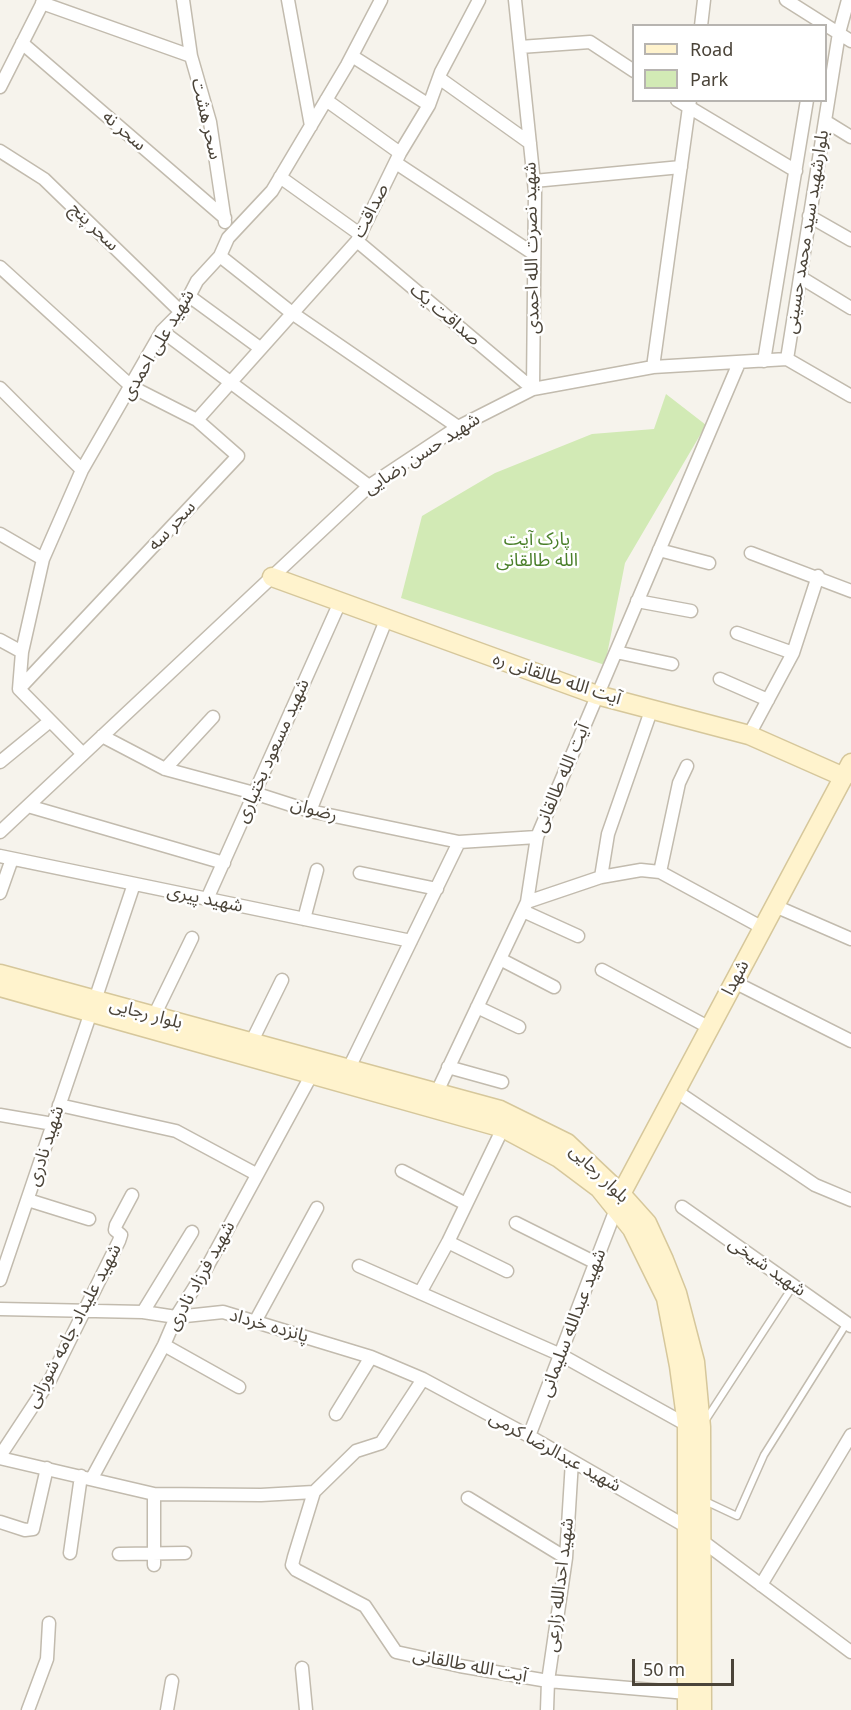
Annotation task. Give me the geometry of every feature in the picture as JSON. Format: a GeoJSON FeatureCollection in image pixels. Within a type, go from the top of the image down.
{"type":"FeatureCollection","features":[{"type":"Feature","properties":{"kind":"main road","name":"آیت الله طالقانی ره"},"geometry":{"type":"LineString","coordinates":[[272,577],[597,695],[749,735],[848,774]]}},
{"type":"Feature","properties":{"kind":"main road","name":"شهدا"},"geometry":{"type":"LineString","coordinates":[[619,1202],[734,982],[848,774]]}},
{"type":"Feature","properties":{"kind":"main road","name":"بلوار رجایی"},"geometry":{"type":"LineString","coordinates":[[0,974],[93,1006],[312,1074],[502,1128],[559,1158],[619,1202]]}},
{"type":"Feature","properties":{"kind":"main road","name":"بلوار رجایی"},"geometry":{"type":"LineString","coordinates":[[0,987],[154,1016],[500,1110],[567,1143],[619,1202],[666,1298],[694,1426],[701,1499],[702,1710]]}},
{"type":"Feature","properties":{"kind":"main road","name":"بلوار رجایی"},"geometry":{"type":"LineString","coordinates":[[687,1701],[687,1527],[694,1426]]}},
{"type":"Feature","properties":{"kind":"street","name":"سحر هشت"},"geometry":{"type":"LineString","coordinates":[[183,0],[191,56],[210,122],[228,238]]}},
{"type":"Feature","properties":{"kind":"street"},"geometry":{"type":"LineString","coordinates":[[288,0],[311,126]]}},
{"type":"Feature","properties":{"kind":"street","name":"شهید علی احمدی"},"geometry":{"type":"LineString","coordinates":[[20,689],[22,652],[44,559],[82,470],[132,387],[162,331],[181,312],[197,281],[220,256],[228,238],[272,191],[352,56],[381,0]]}},
{"type":"Feature","properties":{"kind":"street","name":"صداقت"},"geometry":{"type":"LineString","coordinates":[[197,420],[359,238],[398,158],[429,105],[439,78],[479,0]]}},
{"type":"Feature","properties":{"kind":"street","name":"شهید نصرت الله احمدی"},"geometry":{"type":"LineString","coordinates":[[515,0],[534,181],[533,389]]}},
{"type":"Feature","properties":{"kind":"street"},"geometry":{"type":"LineString","coordinates":[[701,24],[704,0]]}},
{"type":"Feature","properties":{"kind":"street"},"geometry":{"type":"LineString","coordinates":[[786,0],[819,23]]}},
{"type":"Feature","properties":{"kind":"street","name":"بلوارشهید سید محمد حسینی"},"geometry":{"type":"LineString","coordinates":[[787,359],[839,33],[848,0]]}},
{"type":"Feature","properties":{"kind":"street"},"geometry":{"type":"LineString","coordinates":[[0,87],[43,2],[191,56]]}},
{"type":"Feature","properties":{"kind":"street"},"geometry":{"type":"LineString","coordinates":[[827,27],[851,41]]}},
{"type":"Feature","properties":{"kind":"street"},"geometry":{"type":"LineString","coordinates":[[520,47],[590,42],[632,70]]}},
{"type":"Feature","properties":{"kind":"street","name":"سحر نه"},"geometry":{"type":"LineString","coordinates":[[22,43],[225,218]]}},
{"type":"Feature","properties":{"kind":"street"},"geometry":{"type":"LineString","coordinates":[[352,56],[429,105]]}},
{"type":"Feature","properties":{"kind":"street"},"geometry":{"type":"LineString","coordinates":[[439,78],[530,143]]}},
{"type":"Feature","properties":{"kind":"street"},"geometry":{"type":"LineString","coordinates":[[326,100],[398,158],[534,254]]}},
{"type":"Feature","properties":{"kind":"street","name":"بلوارشهید سید محمد حسینی"},"geometry":{"type":"LineString","coordinates":[[764,362],[807,102]]}},
{"type":"Feature","properties":{"kind":"street"},"geometry":{"type":"LineString","coordinates":[[653,367],[689,104],[796,171]]}},
{"type":"Feature","properties":{"kind":"street"},"geometry":{"type":"LineString","coordinates":[[825,121],[851,136]]}},
{"type":"Feature","properties":{"kind":"street","name":"سحر پنج"},"geometry":{"type":"LineString","coordinates":[[0,151],[44,179],[181,312]]}},
{"type":"Feature","properties":{"kind":"street"},"geometry":{"type":"LineString","coordinates":[[534,181],[681,167]]}},
{"type":"Feature","properties":{"kind":"street","name":"صداقت یک"},"geometry":{"type":"LineString","coordinates":[[280,177],[359,238],[533,389]]}},
{"type":"Feature","properties":{"kind":"street"},"geometry":{"type":"LineString","coordinates":[[810,216],[851,240]]}},
{"type":"Feature","properties":{"kind":"street"},"geometry":{"type":"LineString","coordinates":[[220,256],[292,313],[458,427]]}},
{"type":"Feature","properties":{"kind":"street","name":"سحر سه"},"geometry":{"type":"LineString","coordinates":[[0,267],[132,387],[197,420],[238,456],[20,689]]}},
{"type":"Feature","properties":{"kind":"street"},"geometry":{"type":"LineString","coordinates":[[800,277],[851,308]]}},
{"type":"Feature","properties":{"kind":"street"},"geometry":{"type":"LineString","coordinates":[[189,296],[260,348]]}},
{"type":"Feature","properties":{"kind":"street"},"geometry":{"type":"LineString","coordinates":[[162,331],[369,486]]}},
{"type":"Feature","properties":{"kind":"street"},"geometry":{"type":"LineString","coordinates":[[787,359],[851,396]]}},
{"type":"Feature","properties":{"kind":"street","name":"شهید حسن رضایی"},"geometry":{"type":"LineString","coordinates":[[0,832],[369,486],[458,427],[533,389],[653,367],[787,359]]}},
{"type":"Feature","properties":{"kind":"street","name":"آیت الله طالقانی"},"geometry":{"type":"LineString","coordinates":[[436,1094],[525,907],[537,837],[739,363]]}},
{"type":"Feature","properties":{"kind":"street"},"geometry":{"type":"LineString","coordinates":[[0,388],[82,470]]}},
{"type":"Feature","properties":{"kind":"street"},"geometry":{"type":"LineString","coordinates":[[0,534],[44,559]]}},
{"type":"Feature","properties":{"kind":"street"},"geometry":{"type":"LineString","coordinates":[[659,550],[709,563]]}},
{"type":"Feature","properties":{"kind":"street"},"geometry":{"type":"LineString","coordinates":[[751,553],[818,576],[851,591]]}},
{"type":"Feature","properties":{"kind":"street"},"geometry":{"type":"LineString","coordinates":[[749,735],[793,653],[818,576]]}},
{"type":"Feature","properties":{"kind":"street"},"geometry":{"type":"LineString","coordinates":[[638,601],[691,611]]}},
{"type":"Feature","properties":{"kind":"street","name":"شهید مسعود بختیاری"},"geometry":{"type":"LineString","coordinates":[[207,899],[340,602]]}},
{"type":"Feature","properties":{"kind":"street"},"geometry":{"type":"LineString","coordinates":[[310,811],[386,620]]}},
{"type":"Feature","properties":{"kind":"street"},"geometry":{"type":"LineString","coordinates":[[737,633],[793,653]]}},
{"type":"Feature","properties":{"kind":"street"},"geometry":{"type":"LineString","coordinates":[[0,640],[22,652]]}},
{"type":"Feature","properties":{"kind":"street"},"geometry":{"type":"LineString","coordinates":[[615,652],[672,664]]}},
{"type":"Feature","properties":{"kind":"street"},"geometry":{"type":"LineString","coordinates":[[720,679],[768,700]]}},
{"type":"Feature","properties":{"kind":"street"},"geometry":{"type":"LineString","coordinates":[[20,689],[83,754]]}},
{"type":"Feature","properties":{"kind":"street"},"geometry":{"type":"LineString","coordinates":[[601,877],[608,834],[652,708]]}},
{"type":"Feature","properties":{"kind":"street"},"geometry":{"type":"LineString","coordinates":[[165,769],[213,717]]}},
{"type":"Feature","properties":{"kind":"street"},"geometry":{"type":"LineString","coordinates":[[1,761],[50,721]]}},
{"type":"Feature","properties":{"kind":"street","name":"رضوان"},"geometry":{"type":"LineString","coordinates":[[102,736],[165,769],[310,811],[459,842],[537,837]]}},
{"type":"Feature","properties":{"kind":"street"},"geometry":{"type":"LineString","coordinates":[[660,872],[680,783],[687,766]]}},
{"type":"Feature","properties":{"kind":"street"},"geometry":{"type":"LineString","coordinates":[[28,806],[224,863]]}},
{"type":"Feature","properties":{"kind":"street"},"geometry":{"type":"LineString","coordinates":[[348,1070],[459,842]]}},
{"type":"Feature","properties":{"kind":"street"},"geometry":{"type":"LineString","coordinates":[[0,893],[6,858]]}},
{"type":"Feature","properties":{"kind":"street","name":"شهید پیری"},"geometry":{"type":"LineString","coordinates":[[6,858],[411,941]]}},
{"type":"Feature","properties":{"kind":"street"},"geometry":{"type":"LineString","coordinates":[[304,919],[317,870]]}},
{"type":"Feature","properties":{"kind":"street"},"geometry":{"type":"LineString","coordinates":[[525,907],[601,877],[641,870],[660,872],[763,928]]}},
{"type":"Feature","properties":{"kind":"street"},"geometry":{"type":"LineString","coordinates":[[360,873],[436,889]]}},
{"type":"Feature","properties":{"kind":"street","name":"شهید نادری"},"geometry":{"type":"LineString","coordinates":[[0,1280],[134,884]]}},
{"type":"Feature","properties":{"kind":"street"},"geometry":{"type":"LineString","coordinates":[[775,906],[851,939]]}},
{"type":"Feature","properties":{"kind":"street"},"geometry":{"type":"LineString","coordinates":[[525,907],[578,936]]}},
{"type":"Feature","properties":{"kind":"street"},"geometry":{"type":"LineString","coordinates":[[154,1016],[192,938]]}},
{"type":"Feature","properties":{"kind":"street"},"geometry":{"type":"LineString","coordinates":[[500,959],[554,987]]}},
{"type":"Feature","properties":{"kind":"street"},"geometry":{"type":"LineString","coordinates":[[602,970],[710,1028]]}},
{"type":"Feature","properties":{"kind":"street"},"geometry":{"type":"LineString","coordinates":[[251,1043],[282,980]]}},
{"type":"Feature","properties":{"kind":"street"},"geometry":{"type":"LineString","coordinates":[[734,982],[851,1041]]}},
{"type":"Feature","properties":{"kind":"street"},"geometry":{"type":"LineString","coordinates":[[477,1007],[519,1027]]}},
{"type":"Feature","properties":{"kind":"street"},"geometry":{"type":"LineString","coordinates":[[448,1067],[502,1082]]}},
{"type":"Feature","properties":{"kind":"street","name":"شهید فرزاد نادری"},"geometry":{"type":"LineString","coordinates":[[86,1477],[164,1345],[176,1317],[206,1269],[312,1074]]}},
{"type":"Feature","properties":{"kind":"street"},"geometry":{"type":"LineString","coordinates":[[676,1091],[815,1185],[851,1200]]}},
{"type":"Feature","properties":{"kind":"street"},"geometry":{"type":"LineString","coordinates":[[59,1105],[176,1131],[256,1174]]}},
{"type":"Feature","properties":{"kind":"street"},"geometry":{"type":"LineString","coordinates":[[0,1115],[53,1124]]}},
{"type":"Feature","properties":{"kind":"street"},"geometry":{"type":"LineString","coordinates":[[420,1293],[448,1242],[502,1128]]}},
{"type":"Feature","properties":{"kind":"street"},"geometry":{"type":"LineString","coordinates":[[402,1171],[466,1204]]}},
{"type":"Feature","properties":{"kind":"street","name":"شهید علیداد جامه شورانی"},"geometry":{"type":"LineString","coordinates":[[0,1457],[50,1380],[85,1311],[119,1241],[121,1235],[115,1230],[116,1225],[132,1195]]}},
{"type":"Feature","properties":{"kind":"street"},"geometry":{"type":"LineString","coordinates":[[28,1200],[89,1219]]}},
{"type":"Feature","properties":{"kind":"street","name":"شهید عبدالله سلیمانی"},"geometry":{"type":"LineString","coordinates":[[529,1436],[619,1202]]}},
{"type":"Feature","properties":{"kind":"street","name":"شهید شیخی"},"geometry":{"type":"LineString","coordinates":[[682,1207],[849,1325]]}},
{"type":"Feature","properties":{"kind":"street"},"geometry":{"type":"LineString","coordinates":[[256,1320],[317,1208]]}},
{"type":"Feature","properties":{"kind":"street"},"geometry":{"type":"LineString","coordinates":[[516,1223],[596,1263]]}},
{"type":"Feature","properties":{"kind":"street"},"geometry":{"type":"LineString","coordinates":[[143,1312],[192,1232]]}},
{"type":"Feature","properties":{"kind":"street"},"geometry":{"type":"LineString","coordinates":[[448,1242],[507,1271]]}},
{"type":"Feature","properties":{"kind":"street"},"geometry":{"type":"LineString","coordinates":[[358,1266],[561,1355],[694,1426]]}},
{"type":"Feature","properties":{"kind":"street","name":"پانزده خرداد"},"geometry":{"type":"LineString","coordinates":[[0,1309],[143,1312],[176,1317],[223,1312],[371,1356],[423,1379]]}},
{"type":"Feature","properties":{"kind":"street"},"geometry":{"type":"LineString","coordinates":[[164,1345],[239,1387]]}},
{"type":"Feature","properties":{"kind":"street"},"geometry":{"type":"LineString","coordinates":[[336,1414],[371,1356]]}},
{"type":"Feature","properties":{"kind":"street"},"geometry":{"type":"LineString","coordinates":[[0,1457],[154,1494],[261,1495],[314,1492],[356,1451],[381,1443],[423,1379]]}},
{"type":"Feature","properties":{"kind":"street","name":"شهید عبدالرضا کرمی"},"geometry":{"type":"LineString","coordinates":[[423,1379],[529,1436],[687,1527]]}},
{"type":"Feature","properties":{"kind":"street"},"geometry":{"type":"LineString","coordinates":[[761,1585],[851,1435]]}},
{"type":"Feature","properties":{"kind":"street","name":"شهید احدالله زارعی"},"geometry":{"type":"LineString","coordinates":[[547,1710],[548,1681],[566,1558],[572,1461]]}},
{"type":"Feature","properties":{"kind":"street"},"geometry":{"type":"LineString","coordinates":[[0,1522],[25,1530],[33,1529],[47,1468]]}},
{"type":"Feature","properties":{"kind":"street"},"geometry":{"type":"LineString","coordinates":[[70,1553],[86,1477]]}},
{"type":"Feature","properties":{"kind":"street","name":"آیت الله طالقانی"},"geometry":{"type":"LineString","coordinates":[[314,1492],[292,1565],[296,1570],[365,1606],[396,1652],[548,1681],[687,1701]]}},
{"type":"Feature","properties":{"kind":"street"},"geometry":{"type":"LineString","coordinates":[[154,1494],[154,1560]]}},
{"type":"Feature","properties":{"kind":"street"},"geometry":{"type":"LineString","coordinates":[[468,1498],[566,1558]]}},
{"type":"Feature","properties":{"kind":"street"},"geometry":{"type":"LineString","coordinates":[[701,1540],[851,1651]]}},
{"type":"Feature","properties":{"kind":"street"},"geometry":{"type":"LineString","coordinates":[[119,1554],[154,1560],[185,1553]]}},
{"type":"Feature","properties":{"kind":"street"},"geometry":{"type":"LineString","coordinates":[[28,1710],[47,1659],[49,1623]]}},
{"type":"Feature","properties":{"kind":"street"},"geometry":{"type":"LineString","coordinates":[[302,1668],[306,1710]]}},
{"type":"Feature","properties":{"kind":"street"},"geometry":{"type":"LineString","coordinates":[[167,1710],[172,1681]]}},
{"type":"Feature","properties":{"kind":"lane"},"geometry":{"type":"LineString","coordinates":[[694,1426],[793,1286]]}},
{"type":"Feature","properties":{"kind":"lane"},"geometry":{"type":"LineString","coordinates":[[701,1499],[737,1516],[764,1455],[849,1325]]}},
{"type":"Feature","properties":{"kind":"green space","name":"پارک آیت الله طالقانی"},"geometry":{"type":"Polygon","coordinates":[[[666,394],[706,425],[625,563],[605,665],[401,598],[422,516],[495,473],[592,434],[654,429],[666,394]]]}}]}
